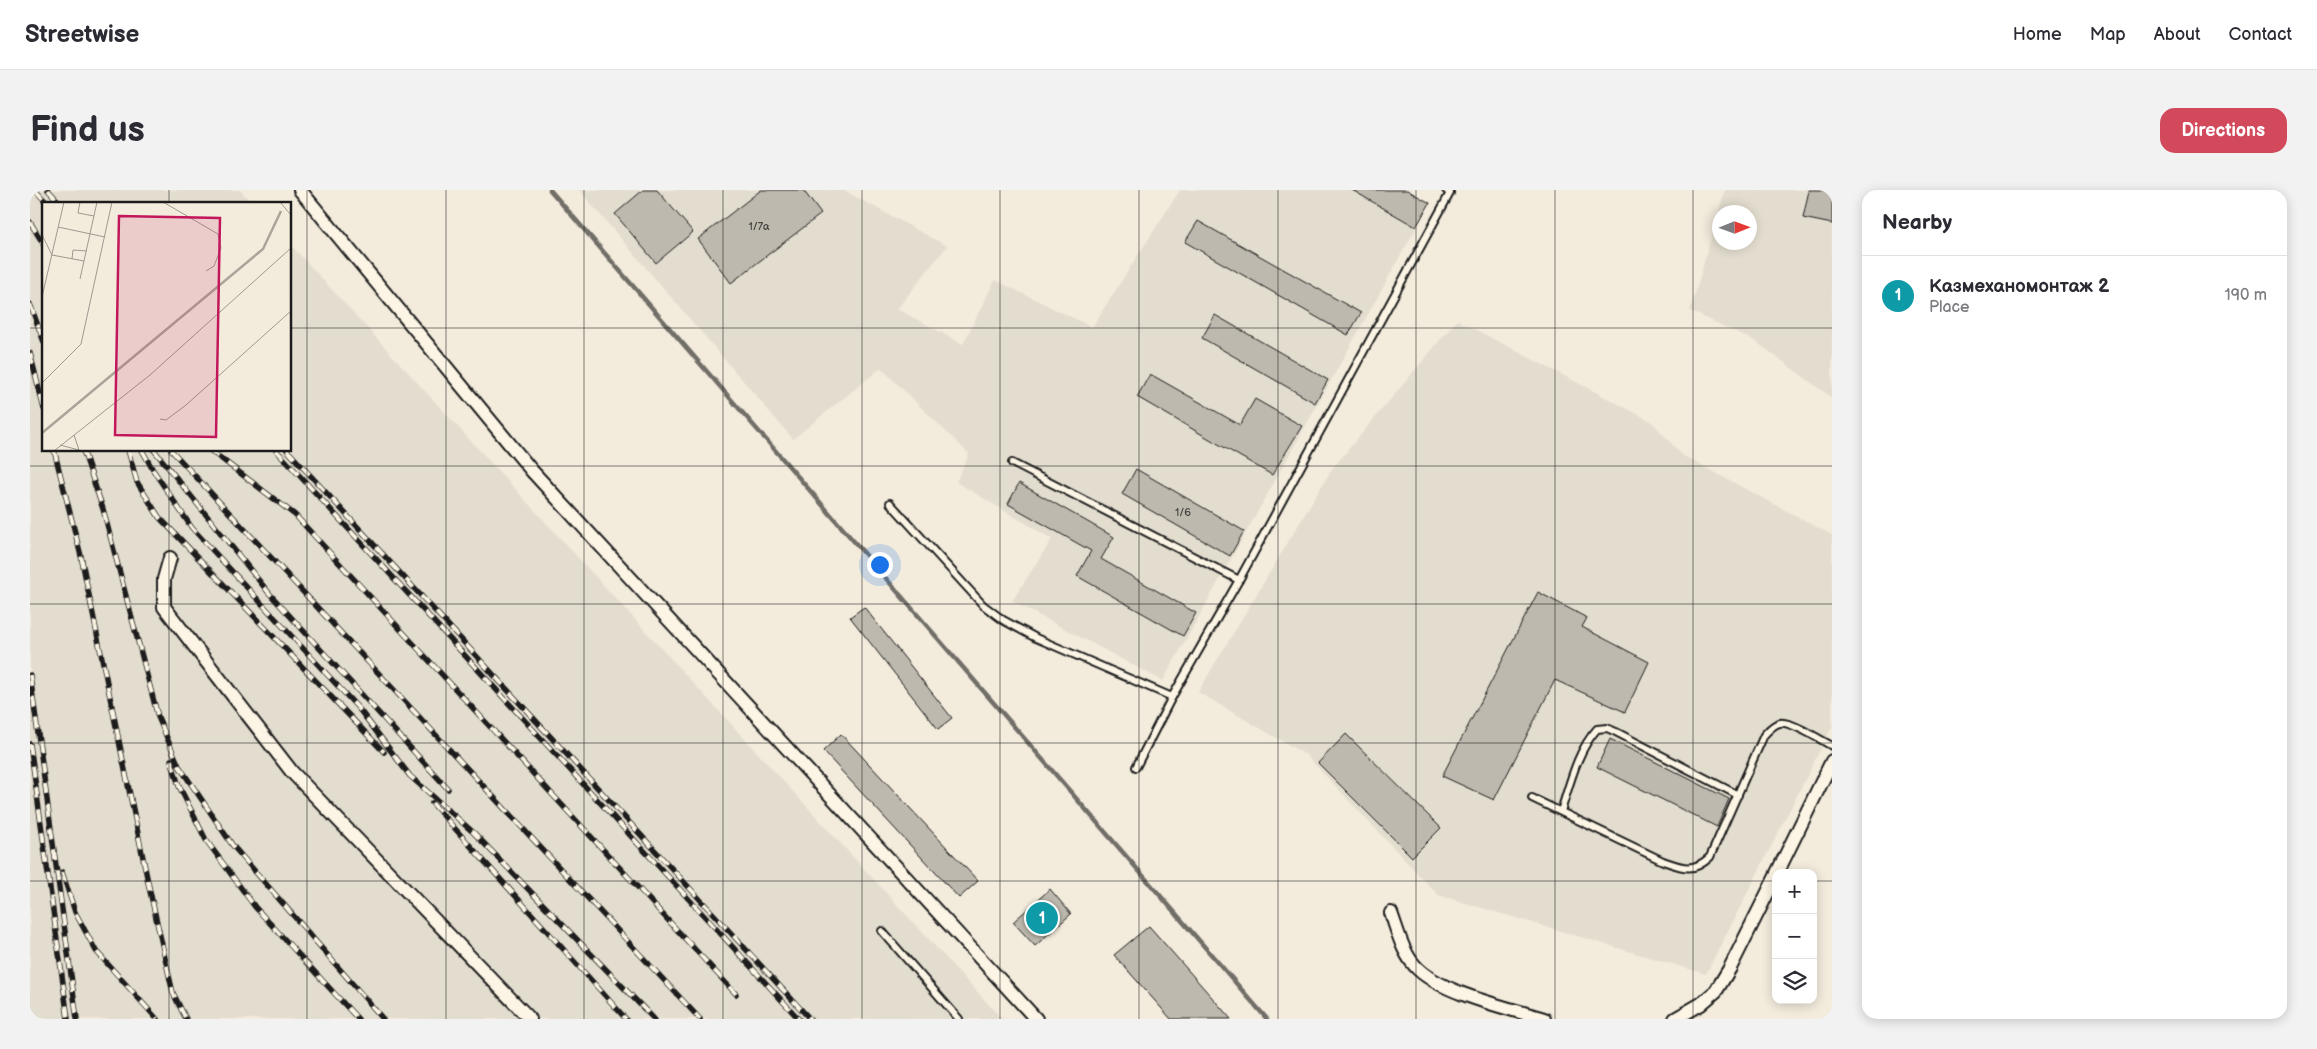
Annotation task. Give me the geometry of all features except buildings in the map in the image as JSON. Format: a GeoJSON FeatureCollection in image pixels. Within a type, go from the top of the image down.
{"type":"FeatureCollection","features":[{"type":"Feature","properties":{"kind":"street"},"geometry":{"type":"LineString","coordinates":[[300,190],[532,471],[1036,1019]]}},
{"type":"Feature","properties":{"kind":"street"},"geometry":{"type":"LineString","coordinates":[[170,558],[164,579],[164,608],[292,772],[530,1019]]}},
{"type":"Feature","properties":{"kind":"street"},"geometry":{"type":"LineString","coordinates":[[1778,869],[1832,761]]}},
{"type":"Feature","properties":{"kind":"street"},"geometry":{"type":"LineString","coordinates":[[1675,1019],[1701,1004],[1716,991],[1730,968],[1772,882]]}},
{"type":"Feature","properties":{"kind":"street"},"geometry":{"type":"LineString","coordinates":[[1392,913],[1405,952],[1417,969],[1435,982],[1464,994],[1544,1019]]}},
{"type":"Feature","properties":{"kind":"lane"},"geometry":{"type":"LineString","coordinates":[[1136,767],[1172,697],[1239,580],[1450,193],[1446,190]]}},
{"type":"Feature","properties":{"kind":"lane"},"geometry":{"type":"LineString","coordinates":[[1012,463],[1239,580]]}},
{"type":"Feature","properties":{"kind":"lane"},"geometry":{"type":"LineString","coordinates":[[890,504],[983,605],[1003,620],[1036,638],[1172,697]]}},
{"type":"Feature","properties":{"kind":"lane"},"geometry":{"type":"LineString","coordinates":[[1532,798],[1663,861],[1680,867],[1692,868],[1702,865],[1710,857],[1764,735],[1779,723],[1787,724],[1832,746]]}},
{"type":"Feature","properties":{"kind":"lane"},"geometry":{"type":"LineString","coordinates":[[1560,811],[1579,759],[1589,738],[1597,729],[1616,732],[1738,795]]}},
{"type":"Feature","properties":{"kind":"lane"},"geometry":{"type":"LineString","coordinates":[[882,931],[959,1019]]}},
{"type":"Feature","properties":{"kind":"shaded area"},"geometry":{"type":"Polygon","coordinates":[[[30,190],[240,190],[251,202],[42,202],[42,451],[291,451],[291,245],[1002,1019],[30,1019],[30,190]]]}},
{"type":"Feature","properties":{"kind":"shaded area"},"geometry":{"type":"Polygon","coordinates":[[[579,190],[843,190],[947,246],[897,309],[963,344],[995,280],[1092,327],[1180,190],[1407,190],[1430,203],[1163,681],[1012,601],[1052,539],[956,482],[969,454],[881,368],[793,439],[579,190]]]}},
{"type":"Feature","properties":{"kind":"shaded area"},"geometry":{"type":"Polygon","coordinates":[[[1725,190],[1832,190],[1832,398],[1755,341],[1690,311],[1712,235],[1712,250],[1757,250],[1757,205],[1721,205],[1725,190]]]}},
{"type":"Feature","properties":{"kind":"shaded area"},"geometry":{"type":"Polygon","coordinates":[[[1457,320],[1651,421],[1682,455],[1832,535],[1832,727],[1706,974],[1438,895],[1306,755],[1198,692],[1332,469],[1457,320]]]}},
{"type":"Feature","properties":{"kind":"waterway"},"geometry":{"type":"LineString","coordinates":[[550,190],[1267,1019]]}},
{"type":"Feature","properties":{"kind":"railway"},"geometry":{"type":"LineString","coordinates":[[35,190],[46,202]]}},
{"type":"Feature","properties":{"kind":"railway"},"geometry":{"type":"LineString","coordinates":[[48,190],[59,202]]}},
{"type":"Feature","properties":{"kind":"railway"},"geometry":{"type":"LineString","coordinates":[[30,222],[42,242]]}},
{"type":"Feature","properties":{"kind":"railway"},"geometry":{"type":"LineString","coordinates":[[30,304],[42,337]]}},
{"type":"Feature","properties":{"kind":"railway"},"geometry":{"type":"LineString","coordinates":[[30,353],[42,401]]}},
{"type":"Feature","properties":{"kind":"railway"},"geometry":{"type":"LineString","coordinates":[[54,451],[81,556],[149,887],[173,993],[186,1019]]}},
{"type":"Feature","properties":{"kind":"railway"},"geometry":{"type":"LineString","coordinates":[[83,451],[103,509],[158,717],[179,766],[233,846],[383,1019]]}},
{"type":"Feature","properties":{"kind":"railway"},"geometry":{"type":"LineString","coordinates":[[128,451],[137,482],[159,517],[384,752]]}},
{"type":"Feature","properties":{"kind":"railway"},"geometry":{"type":"LineString","coordinates":[[143,451],[192,528],[359,709],[410,776],[474,833],[654,1019]]}},
{"type":"Feature","properties":{"kind":"railway"},"geometry":{"type":"LineString","coordinates":[[155,451],[269,593],[448,789]]}},
{"type":"Feature","properties":{"kind":"railway"},"geometry":{"type":"LineString","coordinates":[[172,451],[700,1019]]}},
{"type":"Feature","properties":{"kind":"railway"},"geometry":{"type":"LineString","coordinates":[[211,451],[295,515],[736,994]]}},
{"type":"Feature","properties":{"kind":"railway"},"geometry":{"type":"LineString","coordinates":[[277,451],[799,1019]]}},
{"type":"Feature","properties":{"kind":"railway"},"geometry":{"type":"LineString","coordinates":[[288,451],[810,1019]]}},
{"type":"Feature","properties":{"kind":"railway"},"geometry":{"type":"LineString","coordinates":[[30,675],[77,1019]]}},
{"type":"Feature","properties":{"kind":"railway"},"geometry":{"type":"LineString","coordinates":[[30,744],[68,1019]]}},
{"type":"Feature","properties":{"kind":"railway"},"geometry":{"type":"LineString","coordinates":[[171,760],[179,786],[206,840],[255,907],[358,1019]]}},
{"type":"Feature","properties":{"kind":"railway"},"geometry":{"type":"LineString","coordinates":[[432,803],[626,1019]]}},
{"type":"Feature","properties":{"kind":"railway"},"geometry":{"type":"LineString","coordinates":[[62,872],[75,912],[96,951],[157,1019]]}},
{"type":"Feature","properties":{"kind":"place","name":"Казмеханомонтаж 2"},"geometry":{"type":"Point","coordinates":[1042,918]}}]}
